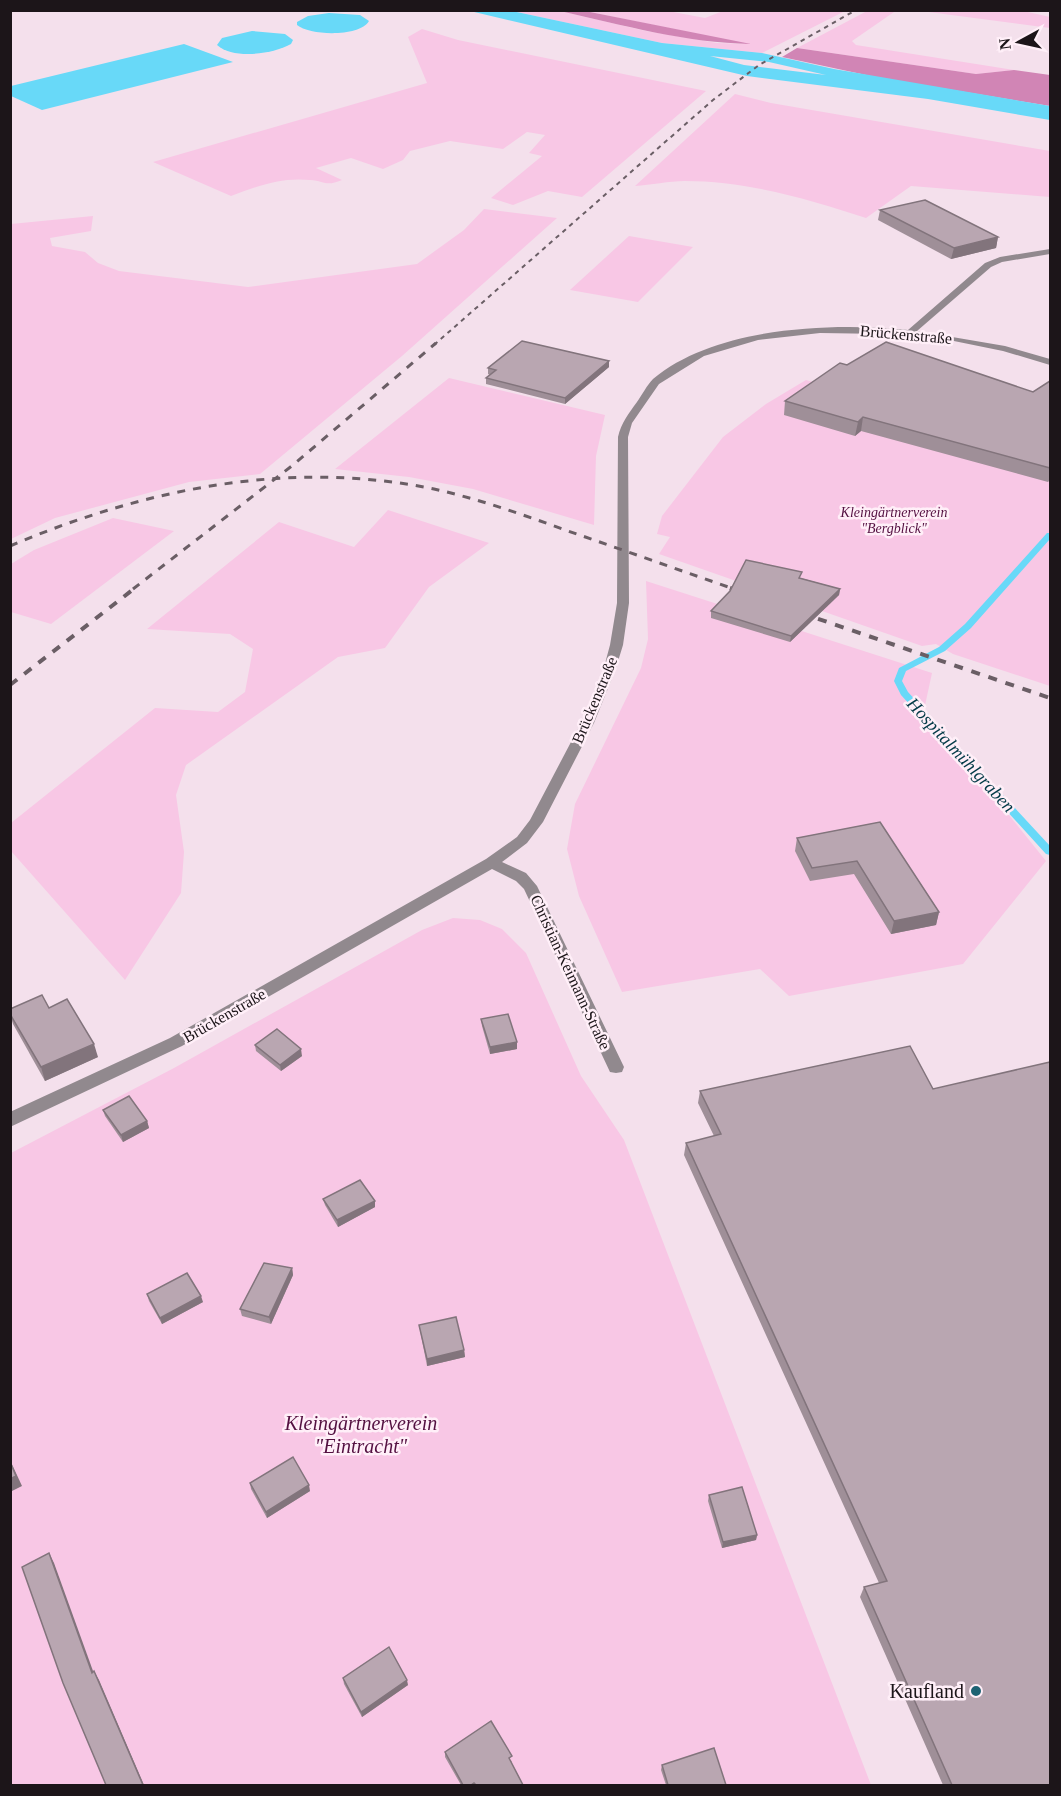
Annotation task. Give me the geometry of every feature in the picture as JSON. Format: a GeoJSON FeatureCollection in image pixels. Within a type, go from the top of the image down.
{"type":"FeatureCollection","features":[{"type":"Feature","properties":{"kind":"street"},"geometry":{"type":"LineString","coordinates":[[912,331],[988,265],[1000,260],[1050,252]]}},
{"type":"Feature","properties":{"kind":"street","name":"Brückenstraße"},"geometry":{"type":"LineString","coordinates":[[10,1120],[176,1042],[491,864],[522,840],[536,822],[609,671],[618,640],[622,614],[622,462],[626,423],[648,389],[693,359],[759,339],[835,329],[912,331],[999,347],[1050,362]]}},
{"type":"Feature","properties":{"kind":"street","name":"Christian-Keimann-Straße"},"geometry":{"type":"LineString","coordinates":[[491,864],[521,877],[530,886],[616,1067]]}},
{"type":"Feature","properties":{"kind":"green space"},"geometry":{"type":"Polygon","coordinates":[[[1019,10],[1050,17],[1050,28],[921,11],[1019,10]]]}},
{"type":"Feature","properties":{"kind":"green space"},"geometry":{"type":"Polygon","coordinates":[[[512,11],[560,11],[646,31],[717,43],[746,44],[585,11],[668,11],[705,18],[723,11],[845,11],[762,53],[662,43],[512,11]]]}},
{"type":"Feature","properties":{"kind":"green space"},"geometry":{"type":"Polygon","coordinates":[[[867,11],[894,12],[852,41],[856,45],[1014,70],[976,74],[797,48],[867,11]]]}},
{"type":"Feature","properties":{"kind":"green space"},"geometry":{"type":"Polygon","coordinates":[[[422,29],[458,40],[706,91],[582,197],[548,191],[513,205],[491,198],[542,156],[529,153],[545,135],[527,132],[503,149],[450,141],[410,151],[403,160],[383,169],[351,158],[316,168],[342,180],[337,182],[300,179],[280,181],[231,196],[153,162],[427,83],[408,37],[422,29]]]}},
{"type":"Feature","properties":{"kind":"green space"},"geometry":{"type":"Polygon","coordinates":[[[735,94],[771,103],[1050,151],[1050,197],[911,186],[866,218],[777,192],[731,184],[685,181],[635,186],[735,94]]]}},
{"type":"Feature","properties":{"kind":"green space"},"geometry":{"type":"Polygon","coordinates":[[[484,209],[557,218],[402,356],[260,474],[189,482],[55,518],[11,539],[11,224],[93,216],[91,231],[50,238],[52,246],[85,252],[98,263],[119,271],[248,287],[417,264],[464,230],[484,209]]]}},
{"type":"Feature","properties":{"kind":"green space"},"geometry":{"type":"Polygon","coordinates":[[[629,236],[693,247],[638,302],[570,290],[629,236]]]}},
{"type":"Feature","properties":{"kind":"green space"},"geometry":{"type":"Polygon","coordinates":[[[449,378],[605,415],[596,456],[594,525],[473,489],[409,477],[335,469],[449,378]]]}},
{"type":"Feature","properties":{"kind":"green space","name":"Kleingärtnerverein \"Bergblick\""},"geometry":{"type":"Polygon","coordinates":[[[806,380],[995,434],[1050,455],[1050,686],[953,654],[936,644],[922,646],[659,554],[670,537],[657,534],[662,516],[723,437],[766,404],[806,380]]]}},
{"type":"Feature","properties":{"kind":"green space"},"geometry":{"type":"Polygon","coordinates":[[[388,510],[489,543],[429,587],[385,648],[338,657],[186,765],[176,795],[184,852],[181,893],[125,980],[11,851],[11,823],[155,708],[218,712],[245,692],[253,649],[230,634],[147,629],[279,522],[354,547],[388,510]]]}},
{"type":"Feature","properties":{"kind":"green space"},"geometry":{"type":"Polygon","coordinates":[[[113,518],[174,531],[51,624],[11,612],[11,564],[34,550],[113,518]]]}},
{"type":"Feature","properties":{"kind":"green space"},"geometry":{"type":"Polygon","coordinates":[[[646,581],[932,673],[924,710],[1046,861],[963,964],[789,996],[760,969],[622,992],[579,896],[567,849],[575,804],[641,668],[648,639],[646,581]]]}},
{"type":"Feature","properties":{"kind":"green space","name":"Kleingärtnerverein \"Eintracht\""},"geometry":{"type":"Polygon","coordinates":[[[453,918],[480,920],[502,929],[526,953],[581,1076],[624,1140],[871,1785],[11,1786],[11,1153],[174,1068],[422,930],[453,918]]]}},
{"type":"Feature","properties":{"kind":"shaded area"},"geometry":{"type":"Polygon","coordinates":[[[560,11],[585,11],[751,44],[679,37],[560,11]]]}},
{"type":"Feature","properties":{"kind":"shaded area"},"geometry":{"type":"Polygon","coordinates":[[[797,48],[976,74],[1014,70],[1050,75],[1050,106],[880,78],[782,57],[797,48]]]}},
{"type":"Feature","properties":{"kind":"water"},"geometry":{"type":"Polygon","coordinates":[[[470,11],[512,11],[662,43],[762,53],[834,69],[1050,106],[1050,120],[928,99],[747,76],[470,11]],[[710,56],[744,65],[826,75],[769,62],[710,56]]]}},
{"type":"Feature","properties":{"kind":"water"},"geometry":{"type":"Polygon","coordinates":[[[329,13],[360,15],[369,21],[356,30],[334,33],[312,31],[297,25],[297,22],[308,16],[329,13]]]}},
{"type":"Feature","properties":{"kind":"water"},"geometry":{"type":"Polygon","coordinates":[[[252,31],[285,34],[293,40],[291,44],[283,48],[254,54],[233,53],[217,45],[222,38],[252,31]]]}},
{"type":"Feature","properties":{"kind":"water"},"geometry":{"type":"Polygon","coordinates":[[[184,44],[233,62],[42,110],[11,96],[11,86],[184,44]]]}},
{"type":"Feature","properties":{"kind":"building"},"geometry":{"type":"Polygon","coordinates":[[[925,200],[998,237],[954,248],[880,210],[925,200]]]}},
{"type":"Feature","properties":{"kind":"building"},"geometry":{"type":"Polygon","coordinates":[[[522,341],[609,361],[565,398],[486,378],[496,370],[488,368],[522,341]]]}},
{"type":"Feature","properties":{"kind":"building"},"geometry":{"type":"Polygon","coordinates":[[[886,342],[1033,392],[1050,381],[1050,468],[863,417],[858,422],[785,401],[840,363],[847,365],[886,342]]]}},
{"type":"Feature","properties":{"kind":"building"},"geometry":{"type":"Polygon","coordinates":[[[746,560],[802,572],[799,578],[840,589],[791,636],[711,611],[730,591],[746,560]]]}},
{"type":"Feature","properties":{"kind":"building"},"geometry":{"type":"Polygon","coordinates":[[[880,822],[939,912],[894,921],[857,861],[812,868],[797,838],[880,822]]]}},
{"type":"Feature","properties":{"kind":"building"},"geometry":{"type":"Polygon","coordinates":[[[42,995],[49,1008],[67,999],[94,1044],[41,1067],[10,1014],[10,1009],[42,995]]]}},
{"type":"Feature","properties":{"kind":"building"},"geometry":{"type":"Polygon","coordinates":[[[508,1014],[517,1042],[490,1047],[481,1019],[508,1014]]]}},
{"type":"Feature","properties":{"kind":"building"},"geometry":{"type":"Polygon","coordinates":[[[277,1029],[301,1049],[280,1065],[255,1045],[277,1029]]]}},
{"type":"Feature","properties":{"kind":"building"},"geometry":{"type":"Polygon","coordinates":[[[910,1046],[933,1089],[1050,1062],[1050,1785],[952,1785],[864,1587],[887,1581],[686,1143],[721,1134],[700,1091],[910,1046]]]}},
{"type":"Feature","properties":{"kind":"building"},"geometry":{"type":"Polygon","coordinates":[[[129,1096],[147,1121],[121,1135],[103,1110],[129,1096]]]}},
{"type":"Feature","properties":{"kind":"building"},"geometry":{"type":"Polygon","coordinates":[[[360,1180],[375,1201],[337,1220],[323,1199],[360,1180]]]}},
{"type":"Feature","properties":{"kind":"building"},"geometry":{"type":"Polygon","coordinates":[[[264,1263],[292,1268],[269,1317],[240,1309],[264,1263]]]}},
{"type":"Feature","properties":{"kind":"building"},"geometry":{"type":"Polygon","coordinates":[[[187,1273],[201,1296],[160,1318],[147,1294],[187,1273]]]}},
{"type":"Feature","properties":{"kind":"building"},"geometry":{"type":"Polygon","coordinates":[[[456,1317],[464,1350],[427,1359],[419,1325],[456,1317]]]}},
{"type":"Feature","properties":{"kind":"building"},"geometry":{"type":"Polygon","coordinates":[[[293,1457],[309,1485],[266,1512],[250,1483],[293,1457]]]}},
{"type":"Feature","properties":{"kind":"building"},"geometry":{"type":"Polygon","coordinates":[[[10,1462],[16,1476],[10,1479],[10,1462]]]}},
{"type":"Feature","properties":{"kind":"building"},"geometry":{"type":"Polygon","coordinates":[[[742,1487],[757,1535],[723,1542],[709,1495],[742,1487]]]}},
{"type":"Feature","properties":{"kind":"building"},"geometry":{"type":"Polygon","coordinates":[[[49,1553],[92,1673],[94,1671],[143,1785],[106,1785],[63,1683],[22,1567],[49,1553]]]}},
{"type":"Feature","properties":{"kind":"building"},"geometry":{"type":"Polygon","coordinates":[[[389,1647],[407,1680],[361,1712],[343,1678],[389,1647]]]}},
{"type":"Feature","properties":{"kind":"building"},"geometry":{"type":"Polygon","coordinates":[[[491,1721],[512,1756],[509,1758],[523,1785],[476,1785],[474,1783],[463,1785],[445,1752],[491,1721]]]}},
{"type":"Feature","properties":{"kind":"building"},"geometry":{"type":"Polygon","coordinates":[[[714,1748],[726,1785],[668,1785],[662,1765],[714,1748]]]}},
{"type":"Feature","properties":{"kind":"waterway","name":"Hospitalmühlgraben"},"geometry":{"type":"LineString","coordinates":[[1050,535],[968,626],[942,649],[902,670],[898,681],[904,693],[1050,852]]}},
{"type":"Feature","properties":{"kind":"railway"},"geometry":{"type":"LineString","coordinates":[[434,345],[713,100],[759,65],[856,10]]}},
{"type":"Feature","properties":{"kind":"railway"},"geometry":{"type":"LineString","coordinates":[[275,479],[436,343]]}},
{"type":"Feature","properties":{"kind":"railway"},"geometry":{"type":"LineString","coordinates":[[275,479],[325,477],[380,480],[434,489],[518,513],[734,589]]}},
{"type":"Feature","properties":{"kind":"railway"},"geometry":{"type":"LineString","coordinates":[[10,546],[112,509],[165,495],[218,485],[275,479]]}},
{"type":"Feature","properties":{"kind":"railway"},"geometry":{"type":"LineString","coordinates":[[133,589],[275,479]]}},
{"type":"Feature","properties":{"kind":"railway"},"geometry":{"type":"LineString","coordinates":[[10,685],[135,588]]}},
{"type":"Feature","properties":{"kind":"railway"},"geometry":{"type":"LineString","coordinates":[[730,588],[747,594]]}},
{"type":"Feature","properties":{"kind":"railway"},"geometry":{"type":"LineString","coordinates":[[801,613],[1050,698]]}},
{"type":"Feature","properties":{"kind":"place","name":"Kaufland"},"geometry":{"type":"Point","coordinates":[976,1691]}}]}
